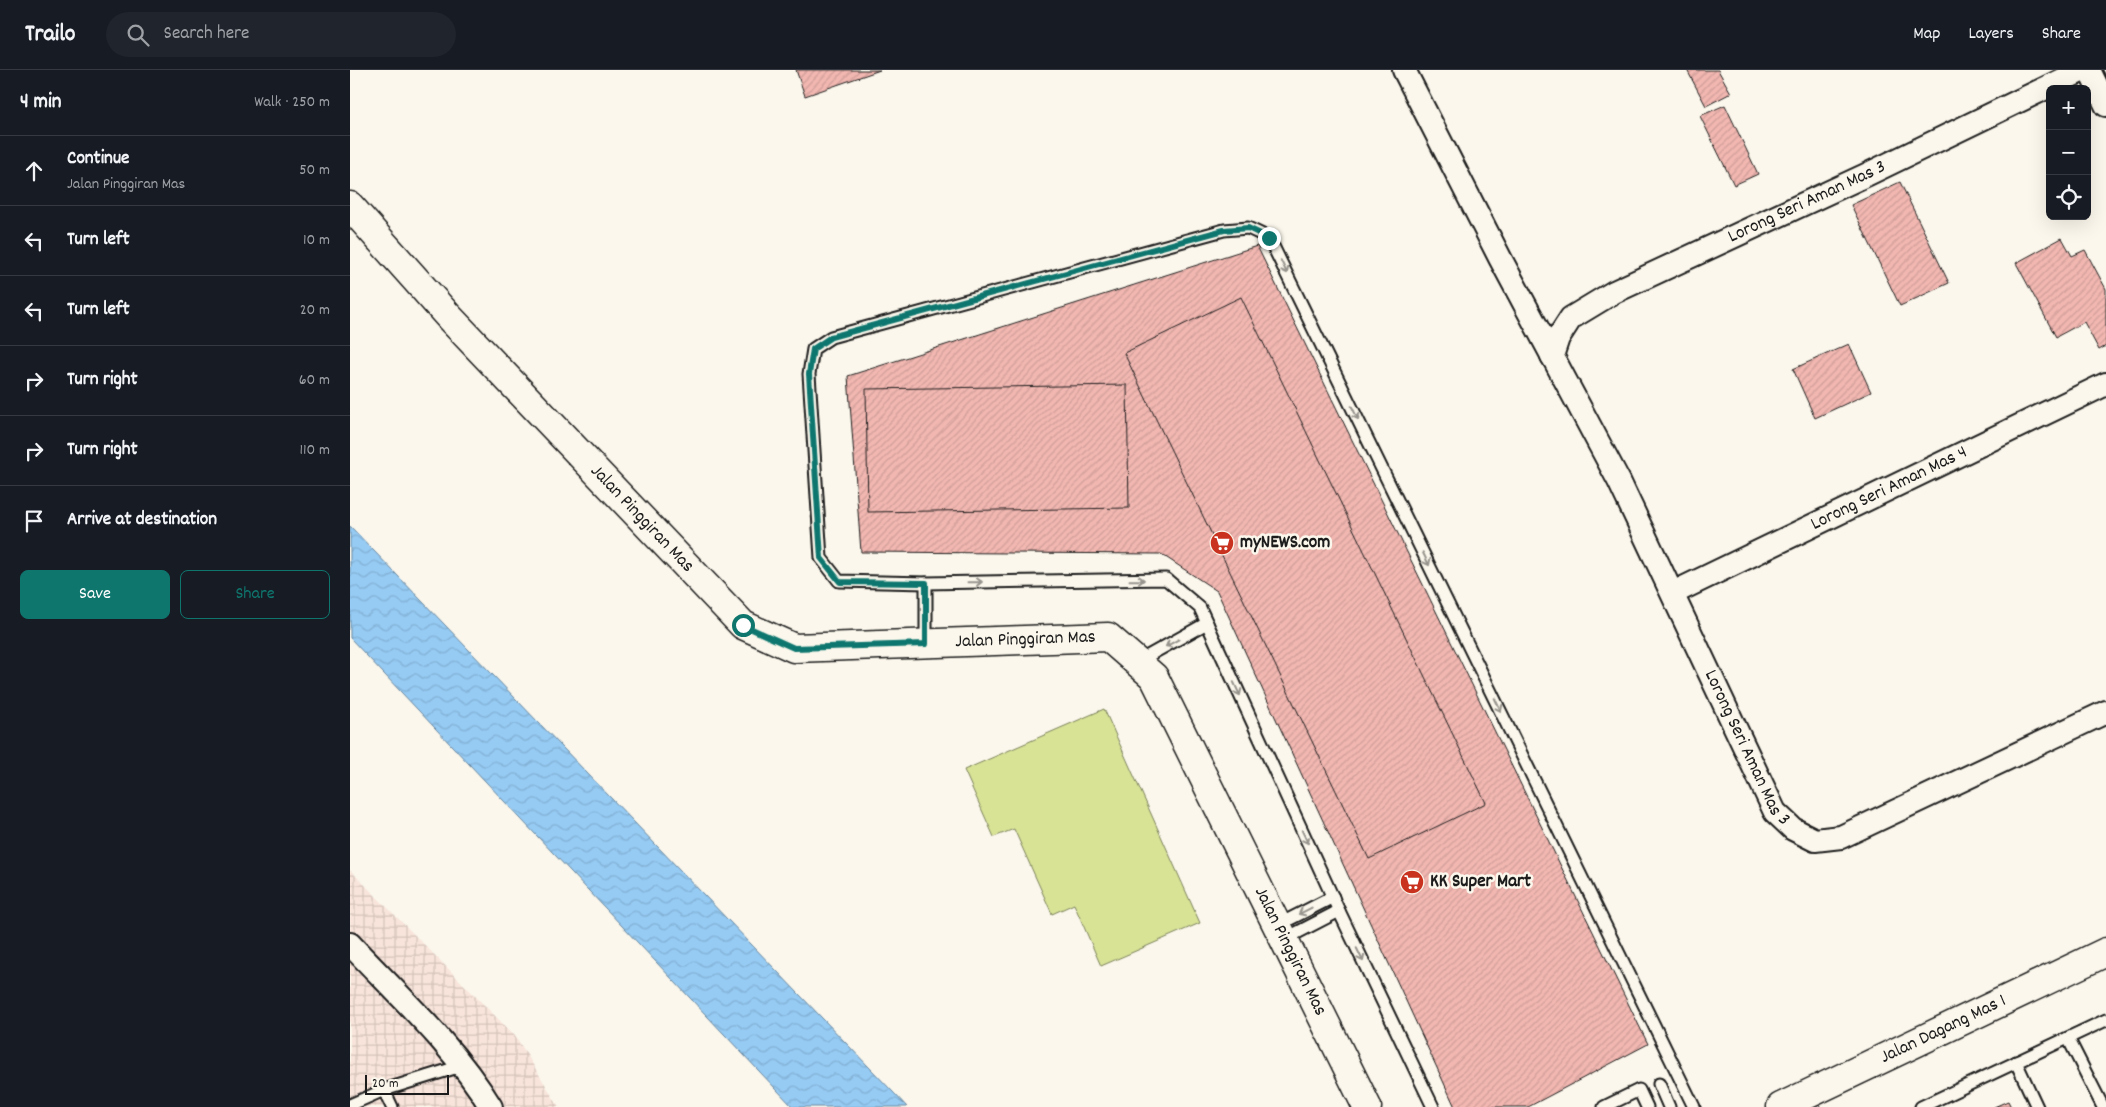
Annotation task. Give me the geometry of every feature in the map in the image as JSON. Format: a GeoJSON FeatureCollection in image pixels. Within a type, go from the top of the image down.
{"type":"FeatureCollection","features":[{"type":"Feature","properties":{"kind":"street","name":"Lorong Seri Aman Mas 3"},"geometry":{"type":"LineString","coordinates":[[1404,70],[1619,481],[1775,812],[1793,829],[1815,840],[1841,837],[2106,712]]}},
{"type":"Feature","properties":{"kind":"street","name":"Lorong Seri Aman Mas 3"},"geometry":{"type":"LineString","coordinates":[[1552,356],[1558,338],[1572,318],[1614,292],[1866,175],[2083,70]]}},
{"type":"Feature","properties":{"kind":"street"},"geometry":{"type":"LineString","coordinates":[[2089,70],[2106,105]]}},
{"type":"Feature","properties":{"kind":"street","name":"Jalan Pinggiran Mas"},"geometry":{"type":"LineString","coordinates":[[350,206],[448,317],[743,625],[794,648],[1108,637],[1138,662],[1154,677],[1368,1107]]}},
{"type":"Feature","properties":{"kind":"street","name":"Lorong Seri Aman Mas 4"},"geometry":{"type":"LineString","coordinates":[[1673,594],[2106,384]]}},
{"type":"Feature","properties":{"kind":"street"},"geometry":{"type":"LineString","coordinates":[[350,944],[444,1044],[477,1084],[491,1107]]}},
{"type":"Feature","properties":{"kind":"street","name":"Jalan Dagang Mas 1"},"geometry":{"type":"LineString","coordinates":[[1781,1107],[2106,952]]}},
{"type":"Feature","properties":{"kind":"lane"},"geometry":{"type":"LineString","coordinates":[[1432,1107],[1200,608],[1166,579],[926,583],[840,582],[821,558],[809,374],[813,349],[831,337],[1224,230],[1248,228],[1269,238],[1694,1107]]}},
{"type":"Feature","properties":{"kind":"lane"},"geometry":{"type":"LineString","coordinates":[[926,583],[926,644]]}},
{"type":"Feature","properties":{"kind":"lane"},"geometry":{"type":"LineString","coordinates":[[1138,662],[1207,623]]}},
{"type":"Feature","properties":{"kind":"lane"},"geometry":{"type":"LineString","coordinates":[[1281,932],[1333,897]]}},
{"type":"Feature","properties":{"kind":"lane"},"geometry":{"type":"LineString","coordinates":[[1281,932],[1339,910]]}},
{"type":"Feature","properties":{"kind":"lane"},"geometry":{"type":"LineString","coordinates":[[1921,1107],[2106,1020]]}},
{"type":"Feature","properties":{"kind":"lane"},"geometry":{"type":"LineString","coordinates":[[2068,1038],[2103,1107]]}},
{"type":"Feature","properties":{"kind":"lane"},"geometry":{"type":"LineString","coordinates":[[2016,1062],[2037,1107]]}},
{"type":"Feature","properties":{"kind":"lane"},"geometry":{"type":"LineString","coordinates":[[350,1105],[384,1090],[462,1066]]}},
{"type":"Feature","properties":{"kind":"lane"},"geometry":{"type":"LineString","coordinates":[[1669,1107],[1660,1087],[1682,1081]]}},
{"type":"Feature","properties":{"kind":"lane"},"geometry":{"type":"LineString","coordinates":[[384,1090],[392,1107]]}},
{"type":"Feature","properties":{"kind":"lane"},"geometry":{"type":"LineString","coordinates":[[1604,1107],[1640,1090],[1647,1107]]}},
{"type":"Feature","properties":{"kind":"shaded area"},"geometry":{"type":"Polygon","coordinates":[[[350,870],[516,1037],[559,1107],[350,1107],[350,870]]]}},
{"type":"Feature","properties":{"kind":"green space"},"geometry":{"type":"Polygon","coordinates":[[[1104,709],[1200,923],[1101,966],[1074,904],[1052,914],[1014,829],[994,837],[964,770],[1104,709]]]}},
{"type":"Feature","properties":{"kind":"water"},"geometry":{"type":"Polygon","coordinates":[[[350,526],[907,1107],[793,1107],[350,638],[350,526]]]}},
{"type":"Feature","properties":{"kind":"building"},"geometry":{"type":"Polygon","coordinates":[[[796,70],[880,70],[805,96],[796,70]]]}},
{"type":"Feature","properties":{"kind":"building"},"geometry":{"type":"Polygon","coordinates":[[[1687,70],[1718,70],[1731,93],[1706,106],[1687,70]]]}},
{"type":"Feature","properties":{"kind":"building"},"geometry":{"type":"Polygon","coordinates":[[[1725,105],[1758,174],[1734,185],[1700,116],[1725,105]]]}},
{"type":"Feature","properties":{"kind":"building"},"geometry":{"type":"Polygon","coordinates":[[[1900,182],[1949,283],[1900,306],[1851,205],[1900,182]]]}},
{"type":"Feature","properties":{"kind":"building"},"geometry":{"type":"Polygon","coordinates":[[[2062,238],[2072,256],[2085,250],[2106,289],[2106,346],[2099,350],[2084,322],[2056,337],[2016,263],[2062,238]]]}},
{"type":"Feature","properties":{"kind":"building"},"geometry":{"type":"Polygon","coordinates":[[[1257,246],[1648,1044],[1528,1107],[1455,1107],[1217,591],[1161,554],[861,552],[848,376],[1257,246]]]}},
{"type":"Feature","properties":{"kind":"building"},"geometry":{"type":"Polygon","coordinates":[[[1241,297],[1486,803],[1369,859],[1124,353],[1241,297]]]}},
{"type":"Feature","properties":{"kind":"building"},"geometry":{"type":"Polygon","coordinates":[[[1849,344],[1871,392],[1815,418],[1793,369],[1849,344]]]}},
{"type":"Feature","properties":{"kind":"building"},"geometry":{"type":"Polygon","coordinates":[[[1127,385],[1129,508],[868,512],[866,389],[1127,385]]]}},
{"type":"Feature","properties":{"kind":"building"},"geometry":{"type":"Polygon","coordinates":[[[2008,1101],[2011,1107],[1994,1107],[2008,1101]]]}},
{"type":"Feature","properties":{"kind":"place","name":"myNEWS.com"},"geometry":{"type":"Point","coordinates":[1222,543]}},
{"type":"Feature","properties":{"kind":"place","name":"KK Super Mart"},"geometry":{"type":"Point","coordinates":[1412,882]}},
{"type":"Feature","properties":{"kind":"route"},"geometry":{"type":"LineString","coordinates":[[743,625],[794,648],[926,644],[926,583],[840,582],[821,558],[809,374],[813,349],[831,337],[1224,230],[1248,228],[1269,238]]}}]}
